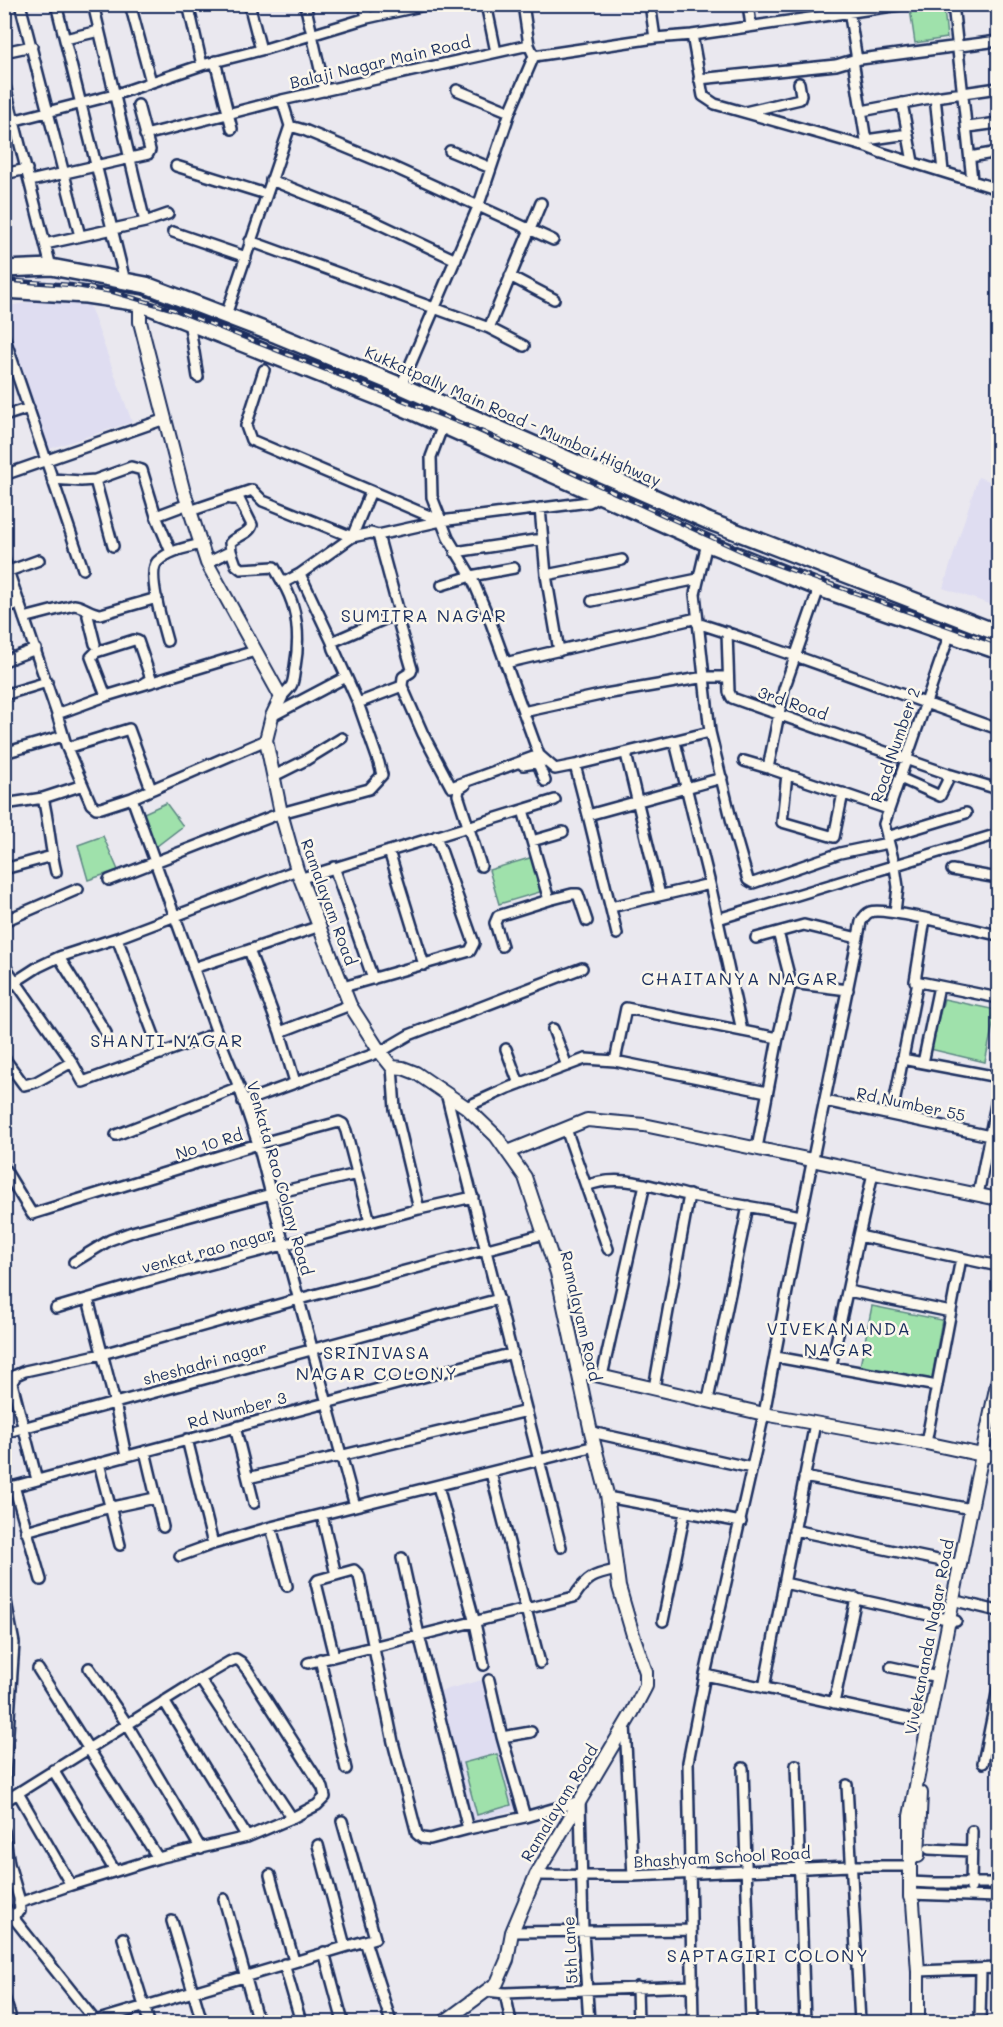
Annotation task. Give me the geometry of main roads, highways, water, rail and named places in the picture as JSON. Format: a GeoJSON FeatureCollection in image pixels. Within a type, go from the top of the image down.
{"type":"FeatureCollection","features":[{"type":"Feature","properties":{"kind":"highway","name":"Kukkatpally Main Road - Mumbai Highway"},"geometry":{"type":"LineString","coordinates":[[4,269],[51,267],[146,285],[401,386],[721,525],[999,633]]}},
{"type":"Feature","properties":{"kind":"highway"},"geometry":{"type":"LineString","coordinates":[[4,290],[86,295],[140,303],[393,403],[709,544],[819,588],[999,651]]}},
{"type":"Feature","properties":{"kind":"highway"},"geometry":{"type":"LineString","coordinates":[[709,544],[721,525]]}},
{"type":"Feature","properties":{"kind":"railway"},"geometry":{"type":"LineString","coordinates":[[4,280],[71,285],[113,292],[175,310],[483,432],[752,556],[998,644]]}},
{"type":"Feature","properties":{"kind":"district","name":"SUMITRA NAGAR"},"geometry":{"type":"Point","coordinates":[424,616]}},
{"type":"Feature","properties":{"kind":"district","name":"CHAITANYA NAGAR"},"geometry":{"type":"Point","coordinates":[740,979]}},
{"type":"Feature","properties":{"kind":"district","name":"SHANTI NAGAR"},"geometry":{"type":"Point","coordinates":[167,1041]}},
{"type":"Feature","properties":{"kind":"district","name":"VIVEKANANDA NAGAR"},"geometry":{"type":"Point","coordinates":[839,1339]}},
{"type":"Feature","properties":{"kind":"district","name":"SRINIVASA NAGAR COLONY"},"geometry":{"type":"Point","coordinates":[377,1363]}},
{"type":"Feature","properties":{"kind":"district","name":"SAPTAGIRI COLONY"},"geometry":{"type":"Point","coordinates":[768,1956]}}]}
